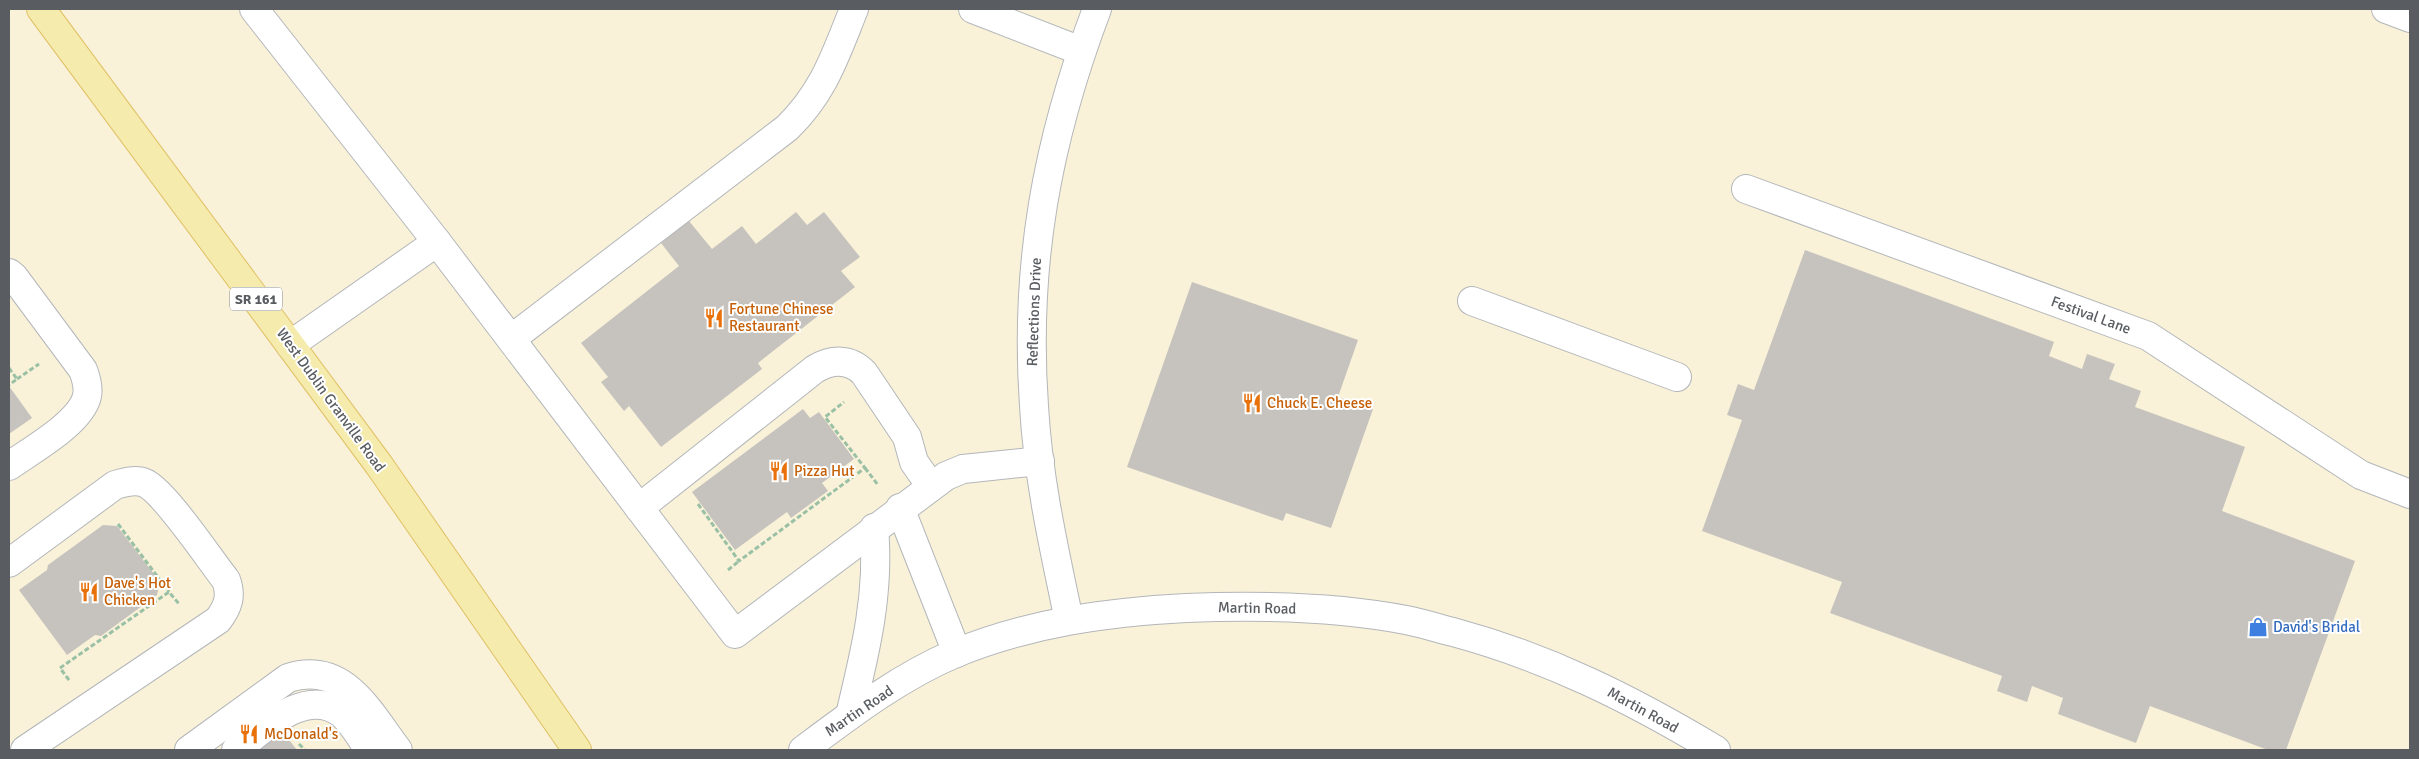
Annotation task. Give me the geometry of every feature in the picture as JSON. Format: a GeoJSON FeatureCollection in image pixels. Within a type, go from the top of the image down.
{"type":"FeatureCollection","features":[{"type":"Feature","properties":{"kind":"main road","name":"West Dublin Granville Road"},"geometry":{"type":"LineString","coordinates":[[41,9],[379,465],[577,750]]}},
{"type":"Feature","properties":{"kind":"street"},"geometry":{"type":"LineString","coordinates":[[254,9],[437,242],[735,634],[930,485],[946,476],[963,470],[1040,461]]}},
{"type":"Feature","properties":{"kind":"street"},"geometry":{"type":"LineString","coordinates":[[511,339],[787,128],[804,111],[819,90],[854,9]]}},
{"type":"Feature","properties":{"kind":"street"},"geometry":{"type":"LineString","coordinates":[[973,9],[1081,51]]}},
{"type":"Feature","properties":{"kind":"street","name":"Reflections Drive"},"geometry":{"type":"LineString","coordinates":[[1069,620],[1054,548],[1040,461],[1034,408],[1031,310],[1044,187],[1055,140],[1081,51],[1097,9]]}},
{"type":"Feature","properties":{"kind":"street"},"geometry":{"type":"LineString","coordinates":[[2386,9],[2410,18]]}},
{"type":"Feature","properties":{"kind":"street","name":"Festival Lane"},"geometry":{"type":"LineString","coordinates":[[1746,189],[2148,336],[2361,475],[2410,494]]}},
{"type":"Feature","properties":{"kind":"street"},"geometry":{"type":"LineString","coordinates":[[290,345],[437,242]]}},
{"type":"Feature","properties":{"kind":"street"},"geometry":{"type":"LineString","coordinates":[[9,273],[14,277],[83,370],[87,387],[84,404],[74,417],[9,466]]}},
{"type":"Feature","properties":{"kind":"street"},"geometry":{"type":"LineString","coordinates":[[1472,301],[1677,377]]}},
{"type":"Feature","properties":{"kind":"street"},"geometry":{"type":"LineString","coordinates":[[639,508],[814,368],[829,362],[845,361],[856,364],[907,437],[914,462],[930,485]]}},
{"type":"Feature","properties":{"kind":"street"},"geometry":{"type":"LineString","coordinates":[[9,562],[116,485],[133,481],[144,483],[160,494],[226,580],[229,599],[218,620],[25,750]]}},
{"type":"Feature","properties":{"kind":"street"},"geometry":{"type":"LineString","coordinates":[[900,508],[957,653]]}},
{"type":"Feature","properties":{"kind":"street"},"geometry":{"type":"LineString","coordinates":[[850,715],[871,624],[876,558],[874,528]]}},
{"type":"Feature","properties":{"kind":"street","name":"Martin Road"},"geometry":{"type":"LineString","coordinates":[[803,750],[850,715],[923,669],[957,653],[1009,634],[1069,620],[1162,609],[1244,606],[1325,609],[1406,620],[1491,642],[1553,664],[1623,697],[1716,750]]}},
{"type":"Feature","properties":{"kind":"street"},"geometry":{"type":"LineString","coordinates":[[188,750],[288,678],[302,673],[319,674],[336,679],[349,689],[398,750]]}},
{"type":"Feature","properties":{"kind":"street"},"geometry":{"type":"LineString","coordinates":[[236,750],[290,711],[312,705],[333,708],[342,714],[369,750]]}},
{"type":"Feature","properties":{"kind":"path"},"geometry":{"type":"LineString","coordinates":[[9,368],[17,379],[9,385]]}},
{"type":"Feature","properties":{"kind":"path"},"geometry":{"type":"LineString","coordinates":[[696,501],[739,561],[864,468],[825,417],[870,382]]}},
{"type":"Feature","properties":{"kind":"path"},"geometry":{"type":"LineString","coordinates":[[116,522],[180,606]]}},
{"type":"Feature","properties":{"kind":"path"},"geometry":{"type":"LineString","coordinates":[[89,707],[60,668],[169,592]]}},
{"type":"Feature","properties":{"kind":"shaded area"},"geometry":{"type":"Polygon","coordinates":[[[9,9],[2410,9],[2410,750],[9,750],[9,9]]]}},
{"type":"Feature","properties":{"kind":"building","name":"Fortune Chinese Restaurant"},"geometry":{"type":"Polygon","coordinates":[[[796,212],[807,225],[824,212],[860,257],[841,271],[855,287],[758,363],[762,369],[661,447],[629,406],[624,411],[601,382],[608,377],[581,343],[679,266],[661,243],[689,221],[712,249],[742,226],[756,244],[796,212]]]}},
{"type":"Feature","properties":{"kind":"building"},"geometry":{"type":"Polygon","coordinates":[[[1805,250],[2054,342],[2049,356],[2082,369],[2087,354],[2115,364],[2109,379],[2141,391],[2135,407],[2245,447],[2222,511],[2355,561],[2286,750],[2268,750],[2150,706],[2136,743],[2058,714],[2063,698],[2032,686],[2027,702],[1997,691],[2002,676],[1830,613],[1842,582],[1702,531],[1742,420],[1727,415],[1738,384],[1754,390],[1805,250]]]}},
{"type":"Feature","properties":{"kind":"building","name":"Chuck E. Cheese"},"geometry":{"type":"Polygon","coordinates":[[[1192,282],[1358,340],[1338,397],[1373,409],[1331,528],[1286,513],[1283,521],[1127,467],[1192,282]]]}},
{"type":"Feature","properties":{"kind":"building"},"geometry":{"type":"Polygon","coordinates":[[[9,386],[32,418],[9,434],[9,386]]]}},
{"type":"Feature","properties":{"kind":"building","name":"Pizza Hut"},"geometry":{"type":"Polygon","coordinates":[[[803,409],[810,418],[819,412],[854,459],[822,483],[828,491],[791,518],[787,512],[735,550],[692,492],[803,409]]]}},
{"type":"Feature","properties":{"kind":"building","name":"Dave's Hot Chicken"},"geometry":{"type":"Polygon","coordinates":[[[103,525],[117,526],[160,582],[157,595],[101,636],[95,635],[67,655],[19,590],[47,570],[48,565],[103,525]]]}},
{"type":"Feature","properties":{"kind":"building","name":"McDonald's"},"geometry":{"type":"Polygon","coordinates":[[[282,731],[297,750],[241,750],[229,736],[282,731]]]}},
{"type":"Feature","properties":{"kind":"place","name":"Fortune Chinese Restaurant"},"geometry":{"type":"Point","coordinates":[714,318]}},
{"type":"Feature","properties":{"kind":"place","name":"Chuck E. Cheese"},"geometry":{"type":"Point","coordinates":[1252,403]}},
{"type":"Feature","properties":{"kind":"place","name":"Pizza Hut"},"geometry":{"type":"Point","coordinates":[779,471]}},
{"type":"Feature","properties":{"kind":"place","name":"Dave's Hot Chicken"},"geometry":{"type":"Point","coordinates":[89,592]}},
{"type":"Feature","properties":{"kind":"place","name":"David's Bridal"},"geometry":{"type":"Point","coordinates":[2258,627]}},
{"type":"Feature","properties":{"kind":"place","name":"McDonald's"},"geometry":{"type":"Point","coordinates":[249,734]}}]}
